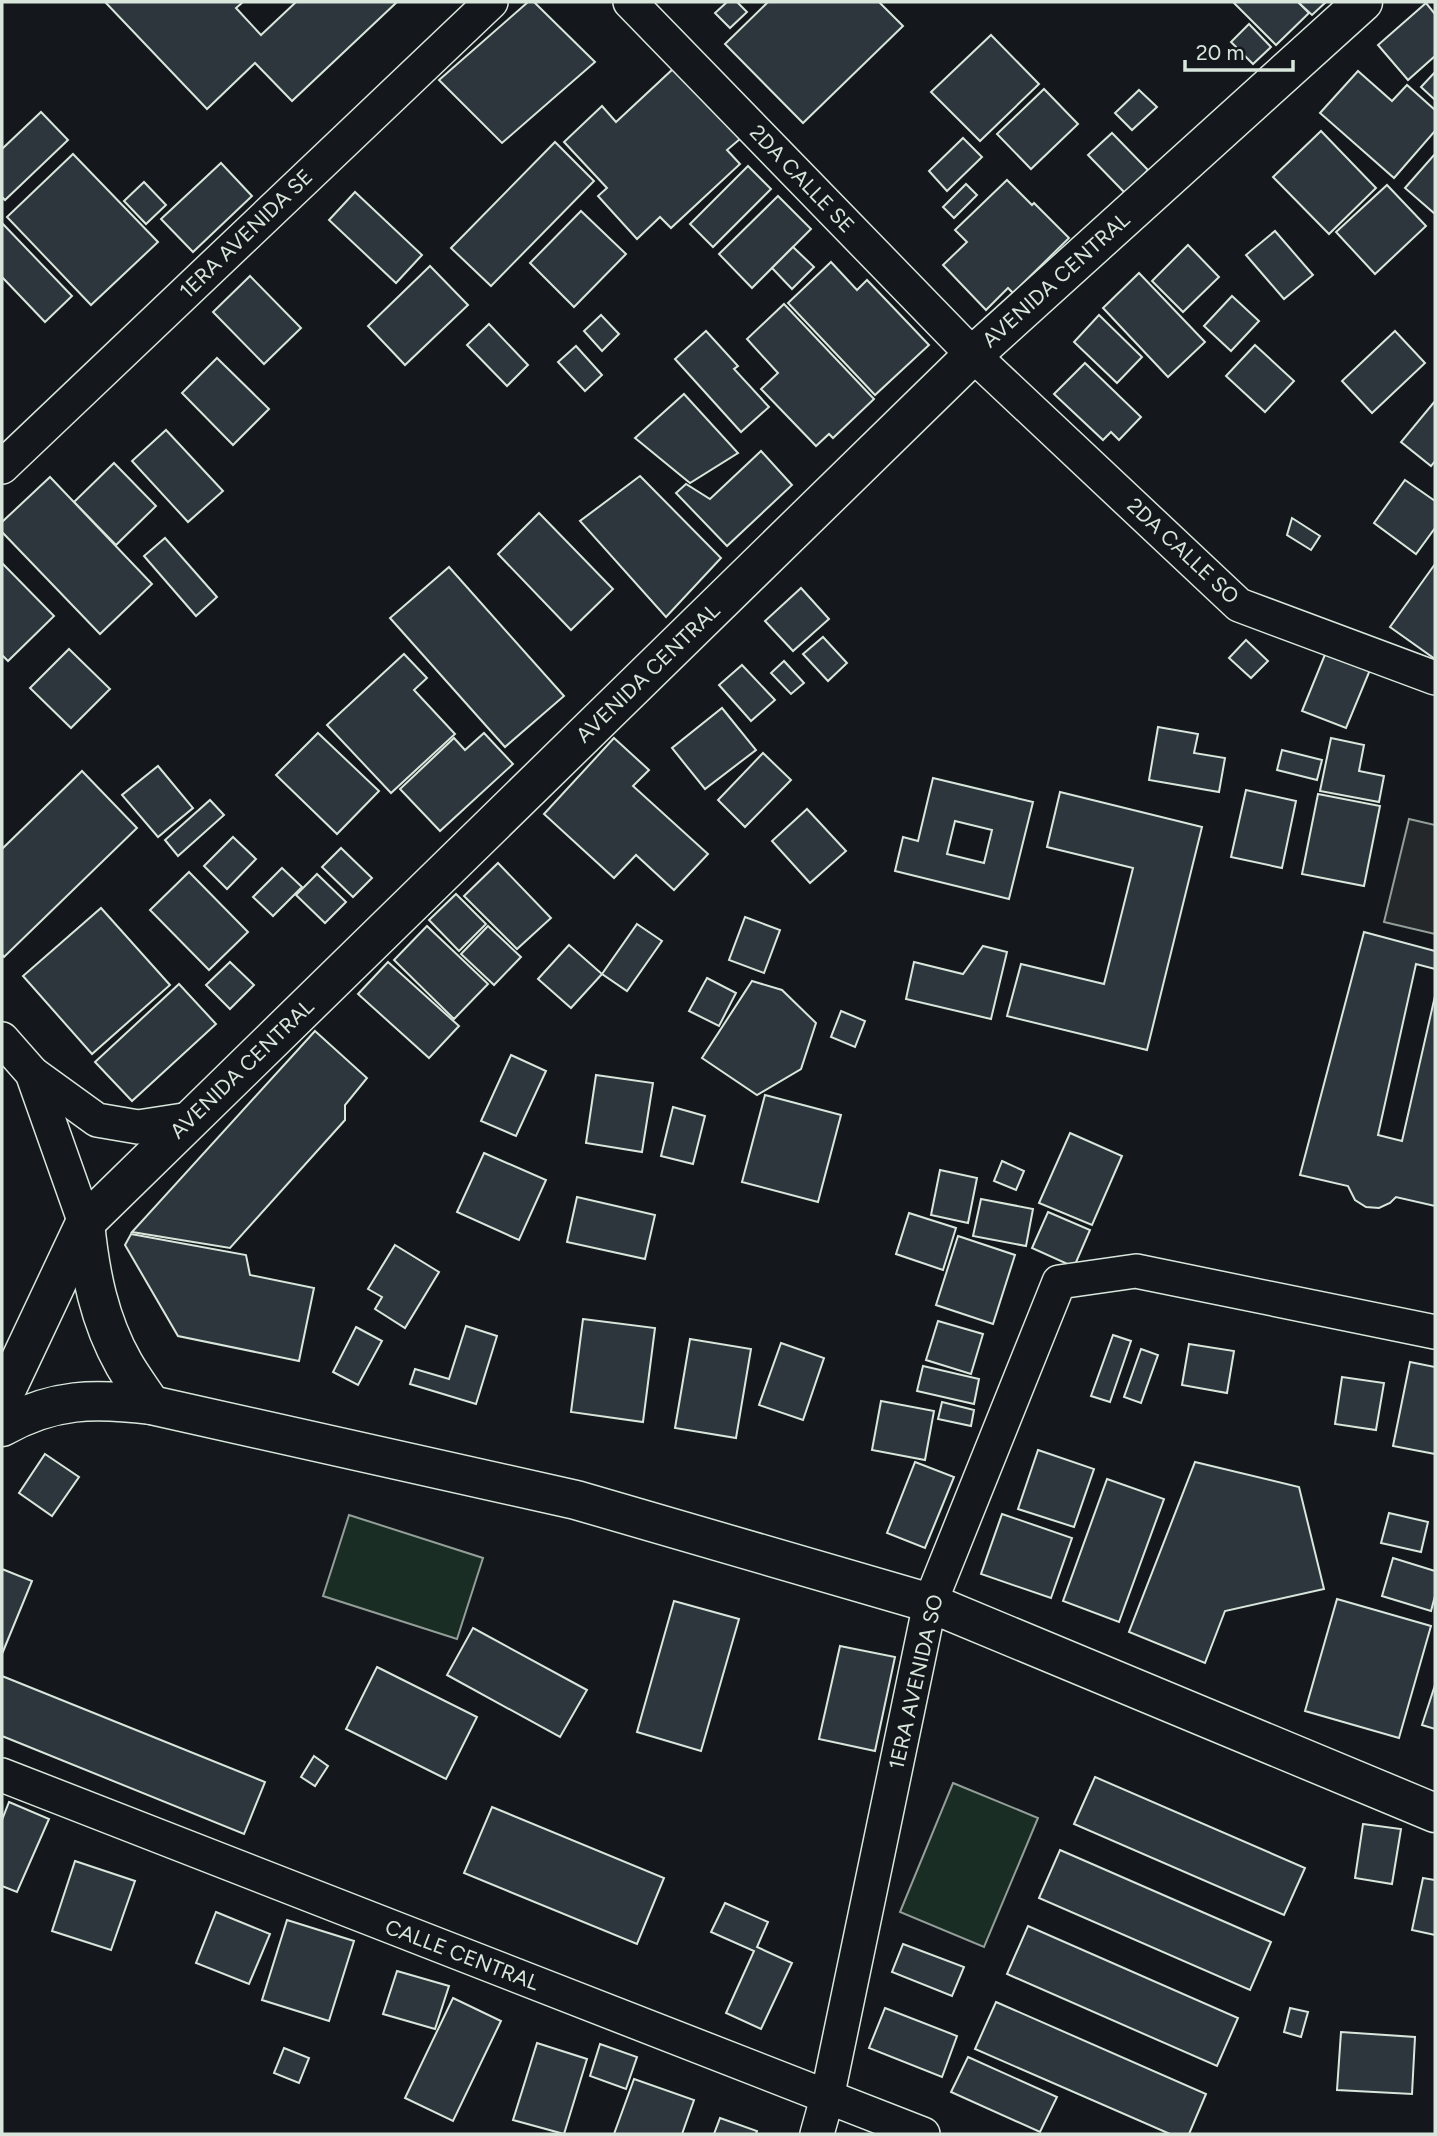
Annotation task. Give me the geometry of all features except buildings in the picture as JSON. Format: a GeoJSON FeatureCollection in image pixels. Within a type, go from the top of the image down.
{"type":"FeatureCollection","features":[{"type":"Feature","properties":{"kind":"street","name":"1ERA AVENIDA SE"},"geometry":{"type":"LineString","coordinates":[[2,467],[491,2]]}},
{"type":"Feature","properties":{"kind":"street","name":"2DA CALLE SE"},"geometry":{"type":"LineString","coordinates":[[630,2],[974,355]]}},
{"type":"Feature","properties":{"kind":"street","name":"AVENIDA CENTRAL"},"geometry":{"type":"LineString","coordinates":[[2,1399],[85,1223],[974,355],[1363,2]]}},
{"type":"Feature","properties":{"kind":"street","name":"2DA CALLE SO"},"geometry":{"type":"LineString","coordinates":[[974,355],[1239,606],[1435,678]]}},
{"type":"Feature","properties":{"kind":"street"},"geometry":{"type":"LineString","coordinates":[[2,1039],[32,1073],[97,1120],[138,1127],[190,1119]]}},
{"type":"Feature","properties":{"kind":"street"},"geometry":{"type":"LineString","coordinates":[[32,1073],[85,1223],[90,1272],[103,1319],[124,1364],[151,1405]]}},
{"type":"Feature","properties":{"kind":"street","name":"1ERA AVENIDA SO"},"geometry":{"type":"LineString","coordinates":[[817,2134],[827,2098],[930,1603],[1059,1282],[1136,1271],[1435,1332]]}},
{"type":"Feature","properties":{"kind":"street"},"geometry":{"type":"LineString","coordinates":[[2,1427],[21,1416],[63,1403],[107,1399],[151,1405],[576,1500],[930,1603],[1435,1813]]}},
{"type":"Feature","properties":{"kind":"street","name":"CALLE CENTRAL"},"geometry":{"type":"LineString","coordinates":[[2,1775],[923,2134]]}},
{"type":"Feature","properties":{"kind":"green space"},"geometry":{"type":"Polygon","coordinates":[[[349,1515],[483,1558],[457,1639],[323,1596],[349,1515]]]}},
{"type":"Feature","properties":{"kind":"green space"},"geometry":{"type":"Polygon","coordinates":[[[953,1783],[1038,1818],[984,1947],[900,1912],[953,1783]]]}},
{"type":"Feature","properties":{"kind":"shaded area"},"geometry":{"type":"Polygon","coordinates":[[[1409,819],[1435,825],[1435,934],[1384,922],[1409,819]]]}}]}
